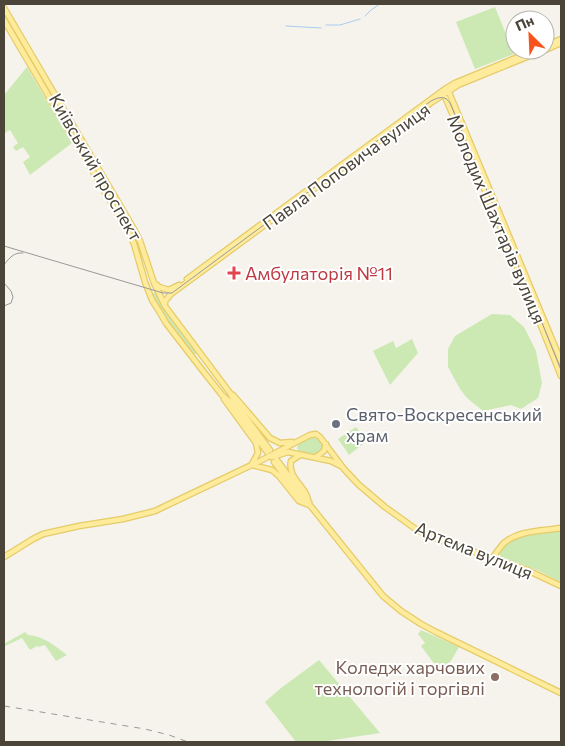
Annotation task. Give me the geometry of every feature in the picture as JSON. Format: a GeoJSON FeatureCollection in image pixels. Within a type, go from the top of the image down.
{"type":"FeatureCollection","features":[{"type":"Feature","properties":{"kind":"main road","name":"Київський проспект"},"geometry":{"type":"LineString","coordinates":[[4,8],[135,231],[165,306],[230,393],[269,451],[231,403],[222,395],[166,323],[152,300],[130,233],[4,20]]}},
{"type":"Feature","properties":{"kind":"main road","name":"Павла Поповича вулиця"},"geometry":{"type":"LineString","coordinates":[[165,306],[167,298],[177,290],[432,102],[454,83],[510,60]]}},
{"type":"Feature","properties":{"kind":"main road","name":"Павла Поповича вулиця"},"geometry":{"type":"LineString","coordinates":[[448,89],[518,60]]}},
{"type":"Feature","properties":{"kind":"main road","name":"Молодих Шахтарів вулиця"},"geometry":{"type":"LineString","coordinates":[[448,89],[561,361]]}},
{"type":"Feature","properties":{"kind":"main road","name":"Павла Поповича вулиця"},"geometry":{"type":"LineString","coordinates":[[156,286],[169,290],[174,288],[443,93]]}},
{"type":"Feature","properties":{"kind":"main road","name":"Молодих Шахтарів вулиця"},"geometry":{"type":"LineString","coordinates":[[443,93],[522,278],[561,376]]}},
{"type":"Feature","properties":{"kind":"main road"},"geometry":{"type":"LineString","coordinates":[[130,233],[134,235],[135,231]]}},
{"type":"Feature","properties":{"kind":"main road"},"geometry":{"type":"LineString","coordinates":[[132,239],[139,239]]}},
{"type":"Feature","properties":{"kind":"main road"},"geometry":{"type":"LineString","coordinates":[[145,282],[164,291],[177,290]]}},
{"type":"Feature","properties":{"kind":"main road"},"geometry":{"type":"LineString","coordinates":[[230,393],[270,438],[280,443],[289,443],[302,439]]}},
{"type":"Feature","properties":{"kind":"main road"},"geometry":{"type":"LineString","coordinates":[[222,395],[256,443],[258,453],[251,465],[272,470],[280,476],[299,501],[310,506]]}},
{"type":"Feature","properties":{"kind":"main road","name":"Артема вулиця"},"geometry":{"type":"LineString","coordinates":[[4,557],[44,534],[155,511],[310,435],[316,434],[326,443],[344,469],[359,485],[417,530],[492,559],[532,572],[561,586]]}},
{"type":"Feature","properties":{"kind":"main road"},"geometry":{"type":"LineString","coordinates":[[296,442],[294,448],[299,454],[291,461],[290,468],[310,506],[383,596],[421,624],[561,693]]}},
{"type":"Feature","properties":{"kind":"main road"},"geometry":{"type":"LineString","coordinates":[[315,457],[324,451],[326,443]]}},
{"type":"Feature","properties":{"kind":"main road","name":"Артема вулиця"},"geometry":{"type":"LineString","coordinates":[[260,461],[288,452],[332,461],[344,469]]}},
{"type":"Feature","properties":{"kind":"main road"},"geometry":{"type":"LineString","coordinates":[[276,461],[300,497],[306,497]]}},
{"type":"Feature","properties":{"kind":"main road"},"geometry":{"type":"LineString","coordinates":[[492,559],[502,545],[513,537],[525,533],[561,528]]}},
{"type":"Feature","properties":{"kind":"green space"},"geometry":{"type":"Polygon","coordinates":[[[495,7],[505,32],[505,57],[475,69],[456,22],[495,7]]]}},
{"type":"Feature","properties":{"kind":"green space"},"geometry":{"type":"Polygon","coordinates":[[[27,67],[72,143],[30,175],[23,162],[30,157],[23,147],[16,151],[13,147],[18,143],[10,130],[5,133],[4,131],[4,95],[27,67]]]}},
{"type":"Feature","properties":{"kind":"green space"},"geometry":{"type":"Polygon","coordinates":[[[155,292],[170,318],[196,354],[194,354],[169,323],[153,295],[155,292]]]}},
{"type":"Feature","properties":{"kind":"green space"},"geometry":{"type":"Polygon","coordinates":[[[492,314],[510,315],[524,327],[536,351],[542,383],[538,398],[521,409],[511,405],[483,411],[467,398],[448,367],[448,349],[455,336],[492,314]]]}},
{"type":"Feature","properties":{"kind":"green space"},"geometry":{"type":"Polygon","coordinates":[[[412,339],[418,353],[390,385],[373,351],[393,341],[396,348],[412,339]]]}},
{"type":"Feature","properties":{"kind":"green space"},"geometry":{"type":"Polygon","coordinates":[[[356,427],[367,441],[349,455],[338,439],[356,427]]]}},
{"type":"Feature","properties":{"kind":"green space"},"geometry":{"type":"Polygon","coordinates":[[[311,437],[318,438],[323,444],[321,451],[313,455],[299,452],[297,448],[299,443],[311,437]]]}},
{"type":"Feature","properties":{"kind":"green space"},"geometry":{"type":"Polygon","coordinates":[[[561,531],[561,582],[537,570],[501,557],[499,553],[505,544],[517,537],[561,531]]]}},
{"type":"Feature","properties":{"kind":"green space"},"geometry":{"type":"Polygon","coordinates":[[[421,630],[459,647],[451,661],[439,670],[421,646],[425,643],[418,634],[421,630]]]}},
{"type":"Feature","properties":{"kind":"green space"},"geometry":{"type":"Polygon","coordinates":[[[25,632],[28,635],[39,637],[49,642],[67,655],[56,661],[45,645],[37,646],[30,650],[22,638],[5,646],[4,644],[25,632]]]}},
{"type":"Feature","properties":{"kind":"green space"},"geometry":{"type":"Polygon","coordinates":[[[319,660],[380,733],[321,742],[296,742],[265,702],[319,660]]]}},
{"type":"Feature","properties":{"kind":"waterway"},"geometry":{"type":"LineString","coordinates":[[365,16],[380,4]]}},
{"type":"Feature","properties":{"kind":"waterway"},"geometry":{"type":"LineString","coordinates":[[326,25],[340,25],[360,19]]}},
{"type":"Feature","properties":{"kind":"waterway"},"geometry":{"type":"LineString","coordinates":[[286,26],[321,28]]}},
{"type":"Feature","properties":{"kind":"tram line"},"geometry":{"type":"LineString","coordinates":[[4,246],[163,293],[172,293],[431,101],[444,98],[450,103],[561,370]]}},
{"type":"Feature","properties":{"kind":"tram line"},"geometry":{"type":"LineString","coordinates":[[4,265],[14,255],[23,253]]}},
{"type":"Feature","properties":{"kind":"tram line"},"geometry":{"type":"LineString","coordinates":[[4,283],[11,291],[13,297],[11,303],[4,306]]}},
{"type":"Feature","properties":{"kind":"railway"},"geometry":{"type":"LineString","coordinates":[[4,706],[145,729],[188,742]]}},
{"type":"Feature","properties":{"kind":"place","name":"Амбулаторія №11"},"geometry":{"type":"Point","coordinates":[234,273]}},
{"type":"Feature","properties":{"kind":"place","name":"Свято-Воскресенський храм"},"geometry":{"type":"Point","coordinates":[336,424]}},
{"type":"Feature","properties":{"kind":"place","name":"Коледж харчових технологій і торгівлі"},"geometry":{"type":"Point","coordinates":[495,677]}}]}
